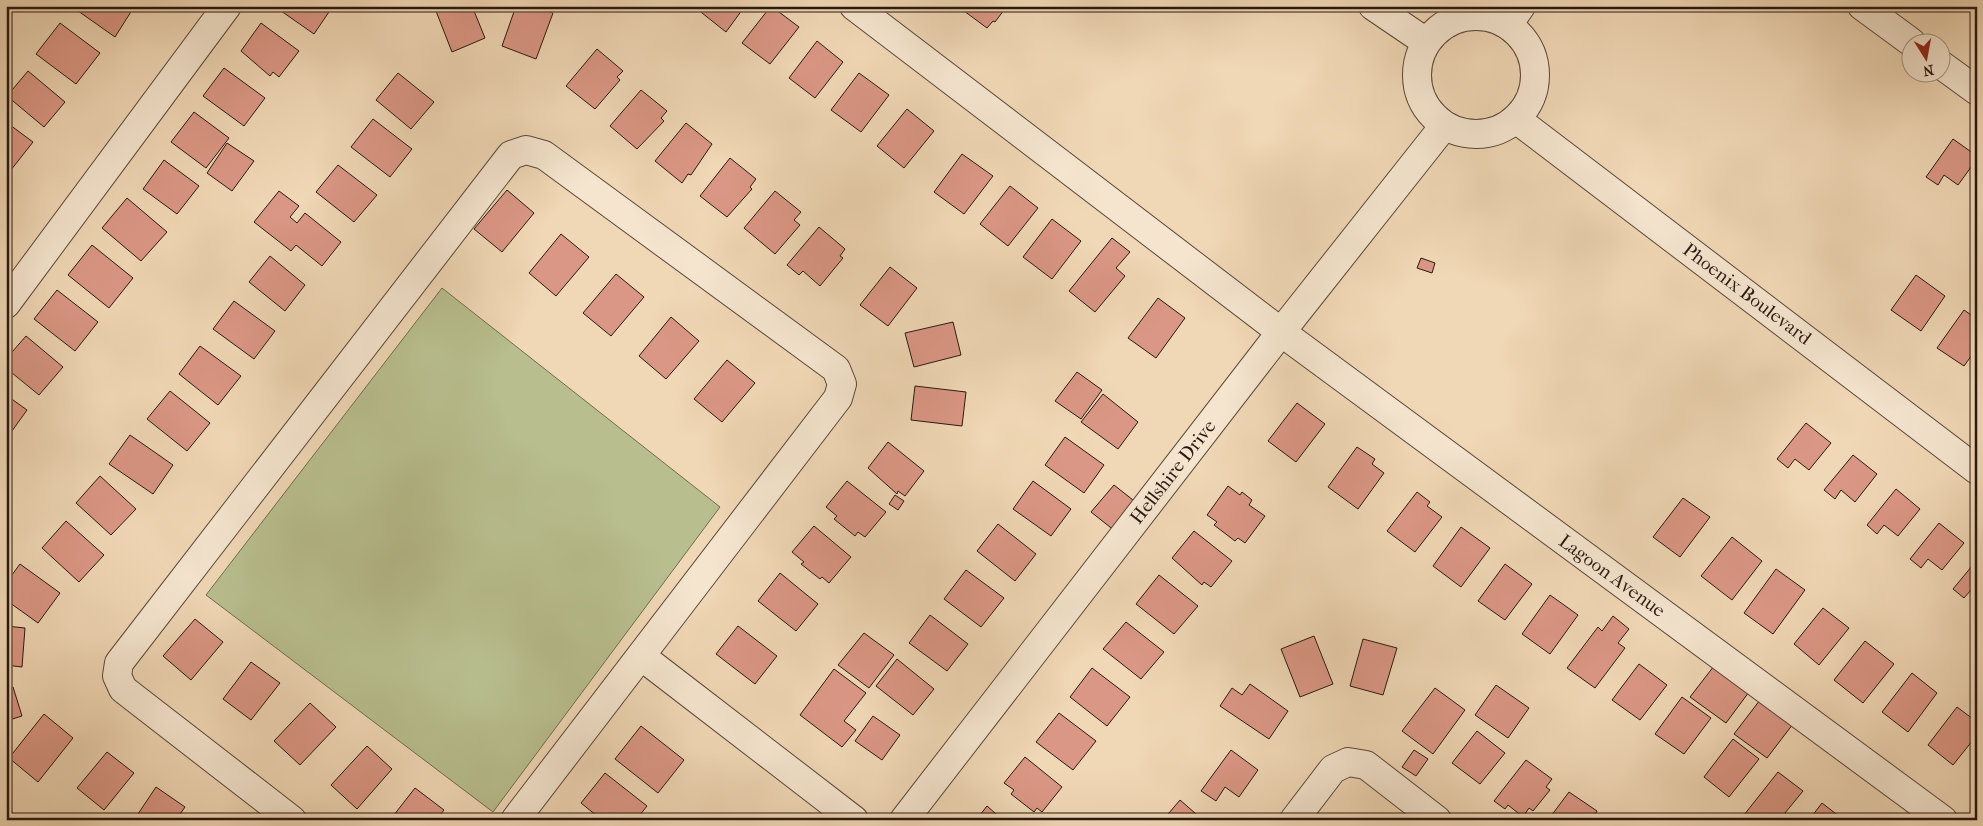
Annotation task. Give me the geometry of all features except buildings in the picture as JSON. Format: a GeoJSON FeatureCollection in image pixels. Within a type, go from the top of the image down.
{"type":"FeatureCollection","features":[{"type":"Feature","properties":{"kind":"street"},"geometry":{"type":"LineString","coordinates":[[6,304],[227,6]]}},
{"type":"Feature","properties":{"kind":"street","name":"Lagoon Avenue"},"geometry":{"type":"LineString","coordinates":[[854,6],[1281,332],[1943,820]]}},
{"type":"Feature","properties":{"kind":"street"},"geometry":{"type":"LineString","coordinates":[[1374,6],[1426,42]]}},
{"type":"Feature","properties":{"kind":"street"},"geometry":{"type":"LineString","coordinates":[[1862,6],[1900,34]]}},
{"type":"Feature","properties":{"kind":"street"},"geometry":{"type":"LineString","coordinates":[[1472,16],[1514,16],[1531,52],[1535,70],[1534,88],[1528,104],[1516,119],[1500,129],[1481,134],[1462,133],[1444,126],[1430,113],[1420,97],[1418,88],[1416,78],[1418,60],[1426,42],[1438,29],[1454,20],[1472,16]]}},
{"type":"Feature","properties":{"kind":"street"},"geometry":{"type":"LineString","coordinates":[[1950,71],[1977,91]]}},
{"type":"Feature","properties":{"kind":"street","name":"Phoenix Boulevard"},"geometry":{"type":"LineString","coordinates":[[1516,119],[1977,470]]}},
{"type":"Feature","properties":{"kind":"street","name":"Hellshire Drive"},"geometry":{"type":"LineString","coordinates":[[904,820],[1281,332],[1444,126]]}},
{"type":"Feature","properties":{"kind":"street"},"geometry":{"type":"LineString","coordinates":[[292,820],[123,689],[117,676],[119,662],[511,155],[526,150],[544,155],[828,364],[836,370],[842,384],[838,398],[515,820]]}},
{"type":"Feature","properties":{"kind":"street"},"geometry":{"type":"LineString","coordinates":[[641,656],[854,820]]}},
{"type":"Feature","properties":{"kind":"street"},"geometry":{"type":"LineString","coordinates":[[1294,820],[1333,769],[1348,762],[1366,765],[1437,820]]}},
{"type":"Feature","properties":{"kind":"green space"},"geometry":{"type":"Polygon","coordinates":[[[442,288],[720,507],[493,812],[206,595],[442,288]]]}}]}
